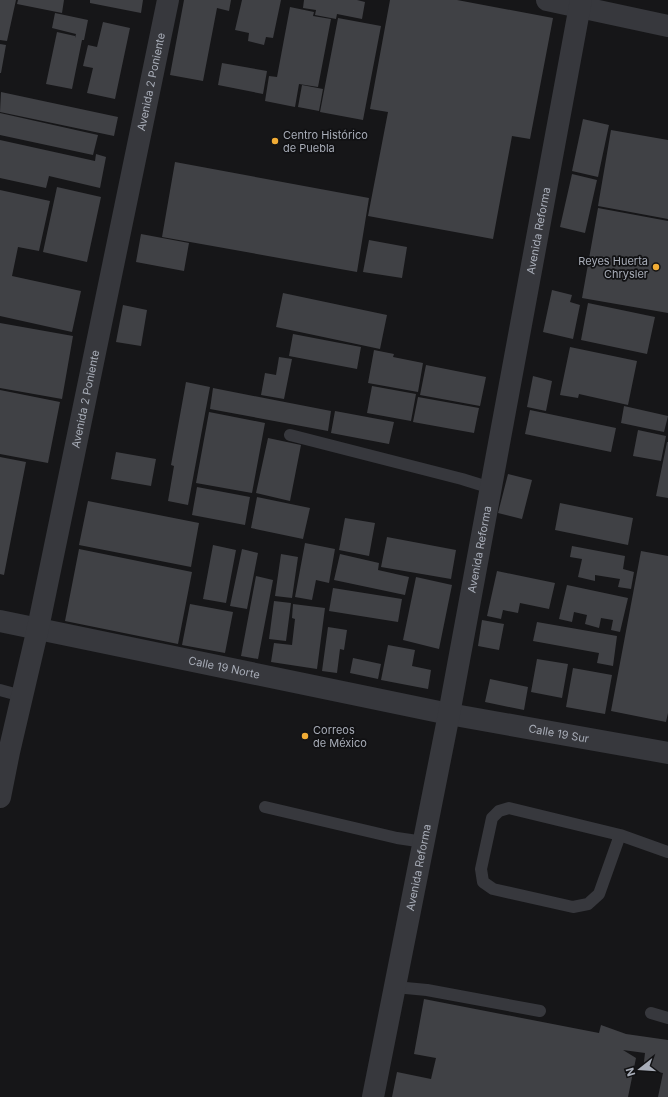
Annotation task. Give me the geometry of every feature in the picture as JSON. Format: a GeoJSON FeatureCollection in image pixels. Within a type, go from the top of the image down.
{"type":"FeatureCollection","features":[{"type":"Feature","properties":{"kind":"street","name":"Avenida 2 Poniente"},"geometry":{"type":"LineString","coordinates":[[0,798],[5,751],[22,696],[38,628],[168,0]]}},
{"type":"Feature","properties":{"kind":"street"},"geometry":{"type":"LineString","coordinates":[[547,0],[580,3],[668,26]]}},
{"type":"Feature","properties":{"kind":"street","name":"Avenida Reforma"},"geometry":{"type":"LineString","coordinates":[[373,1097],[449,714],[580,3]]}},
{"type":"Feature","properties":{"kind":"street","name":"Calle 19 Norte"},"geometry":{"type":"LineString","coordinates":[[0,621],[449,714]]}},
{"type":"Feature","properties":{"kind":"street","name":"Calle 19 Sur"},"geometry":{"type":"LineString","coordinates":[[449,714],[668,753]]}},
{"type":"Feature","properties":{"kind":"lane"},"geometry":{"type":"LineString","coordinates":[[290,435],[462,479],[491,488]]}},
{"type":"Feature","properties":{"kind":"lane"},"geometry":{"type":"LineString","coordinates":[[0,690],[22,696]]}},
{"type":"Feature","properties":{"kind":"lane"},"geometry":{"type":"LineString","coordinates":[[265,807],[397,838],[424,842]]}},
{"type":"Feature","properties":{"kind":"lane"},"geometry":{"type":"LineString","coordinates":[[620,835],[599,894],[588,904],[573,907],[493,889],[483,882],[481,869],[492,818],[498,811],[509,808],[620,835],[668,852]]}},
{"type":"Feature","properties":{"kind":"lane"},"geometry":{"type":"LineString","coordinates":[[395,987],[427,990],[540,1011]]}},
{"type":"Feature","properties":{"kind":"lane"},"geometry":{"type":"LineString","coordinates":[[652,1013],[668,1018]]}},
{"type":"Feature","properties":{"kind":"building"},"geometry":{"type":"Polygon","coordinates":[[[0,0],[16,0],[7,41],[0,40],[0,0]]]}},
{"type":"Feature","properties":{"kind":"building"},"geometry":{"type":"Polygon","coordinates":[[[18,0],[64,0],[62,13],[17,4],[18,0]]]}},
{"type":"Feature","properties":{"kind":"building"},"geometry":{"type":"Polygon","coordinates":[[[90,0],[143,0],[141,13],[90,3],[90,0]]]}},
{"type":"Feature","properties":{"kind":"building"},"geometry":{"type":"Polygon","coordinates":[[[184,0],[231,0],[229,11],[217,8],[203,81],[170,75],[184,0]]]}},
{"type":"Feature","properties":{"kind":"building"},"geometry":{"type":"Polygon","coordinates":[[[242,0],[281,0],[273,38],[266,37],[264,45],[248,41],[249,33],[235,30],[242,0]]]}},
{"type":"Feature","properties":{"kind":"building"},"geometry":{"type":"Polygon","coordinates":[[[304,0],[357,0],[365,2],[362,19],[337,14],[336,19],[315,15],[316,10],[303,8],[304,0]]]}},
{"type":"Feature","properties":{"kind":"building"},"geometry":{"type":"Polygon","coordinates":[[[390,0],[457,0],[553,18],[530,139],[512,136],[493,239],[368,216],[388,112],[370,109],[390,0]]]}},
{"type":"Feature","properties":{"kind":"building"},"geometry":{"type":"Polygon","coordinates":[[[290,7],[314,12],[313,16],[331,19],[318,87],[299,84],[295,107],[265,101],[269,76],[277,77],[290,7]]]}},
{"type":"Feature","properties":{"kind":"building"},"geometry":{"type":"Polygon","coordinates":[[[55,13],[88,20],[84,40],[82,40],[72,89],[46,84],[57,32],[75,36],[75,38],[76,34],[52,28],[55,13]]]}},
{"type":"Feature","properties":{"kind":"building"},"geometry":{"type":"Polygon","coordinates":[[[338,18],[381,26],[363,120],[320,112],[338,18]]]}},
{"type":"Feature","properties":{"kind":"building"},"geometry":{"type":"Polygon","coordinates":[[[103,22],[130,28],[115,99],[87,93],[93,68],[83,66],[88,45],[97,47],[103,22]]]}},
{"type":"Feature","properties":{"kind":"building"},"geometry":{"type":"Polygon","coordinates":[[[0,44],[6,45],[1,73],[0,73],[0,44]]]}},
{"type":"Feature","properties":{"kind":"building"},"geometry":{"type":"Polygon","coordinates":[[[222,63],[267,71],[263,94],[218,85],[222,63]]]}},
{"type":"Feature","properties":{"kind":"building"},"geometry":{"type":"Polygon","coordinates":[[[302,85],[323,89],[319,111],[298,107],[302,85]]]}},
{"type":"Feature","properties":{"kind":"building"},"geometry":{"type":"Polygon","coordinates":[[[1,92],[118,117],[114,136],[0,112],[1,92]]]}},
{"type":"Feature","properties":{"kind":"building"},"geometry":{"type":"Polygon","coordinates":[[[0,113],[98,135],[93,155],[0,135],[0,113]]]}},
{"type":"Feature","properties":{"kind":"building"},"geometry":{"type":"Polygon","coordinates":[[[583,119],[609,125],[598,177],[572,171],[583,119]]]}},
{"type":"Feature","properties":{"kind":"building"},"geometry":{"type":"Polygon","coordinates":[[[611,130],[668,140],[668,219],[598,206],[611,130]]]}},
{"type":"Feature","properties":{"kind":"building"},"geometry":{"type":"Polygon","coordinates":[[[0,140],[95,161],[96,154],[106,157],[100,188],[49,176],[46,188],[0,178],[0,140]]]}},
{"type":"Feature","properties":{"kind":"building"},"geometry":{"type":"Polygon","coordinates":[[[175,162],[369,198],[357,272],[162,237],[175,162]]]}},
{"type":"Feature","properties":{"kind":"building"},"geometry":{"type":"Polygon","coordinates":[[[572,174],[597,180],[585,233],[560,227],[572,174]]]}},
{"type":"Feature","properties":{"kind":"building"},"geometry":{"type":"Polygon","coordinates":[[[57,187],[101,197],[87,262],[43,252],[57,187]]]}},
{"type":"Feature","properties":{"kind":"building"},"geometry":{"type":"Polygon","coordinates":[[[0,190],[50,201],[39,251],[18,247],[12,276],[81,291],[72,332],[0,316],[0,190]]]}},
{"type":"Feature","properties":{"kind":"building"},"geometry":{"type":"Polygon","coordinates":[[[598,208],[668,221],[668,313],[582,298],[598,208]]]}},
{"type":"Feature","properties":{"kind":"building"},"geometry":{"type":"Polygon","coordinates":[[[141,234],[189,243],[184,271],[136,262],[141,234]]]}},
{"type":"Feature","properties":{"kind":"building"},"geometry":{"type":"Polygon","coordinates":[[[369,240],[407,247],[402,278],[363,272],[369,240]]]}},
{"type":"Feature","properties":{"kind":"building"},"geometry":{"type":"Polygon","coordinates":[[[552,290],[572,295],[570,302],[580,305],[573,339],[543,332],[552,290]]]}},
{"type":"Feature","properties":{"kind":"building"},"geometry":{"type":"Polygon","coordinates":[[[283,293],[387,315],[380,349],[276,327],[283,293]]]}},
{"type":"Feature","properties":{"kind":"building"},"geometry":{"type":"Polygon","coordinates":[[[588,303],[655,317],[647,354],[581,340],[588,303]]]}},
{"type":"Feature","properties":{"kind":"building"},"geometry":{"type":"Polygon","coordinates":[[[123,305],[147,310],[141,346],[116,342],[123,305]]]}},
{"type":"Feature","properties":{"kind":"building"},"geometry":{"type":"Polygon","coordinates":[[[0,323],[73,336],[62,399],[0,388],[0,323]]]}},
{"type":"Feature","properties":{"kind":"building"},"geometry":{"type":"Polygon","coordinates":[[[293,334],[361,347],[357,369],[289,356],[293,334]]]}},
{"type":"Feature","properties":{"kind":"building"},"geometry":{"type":"Polygon","coordinates":[[[570,347],[637,361],[628,405],[579,394],[578,398],[560,395],[570,347]]]}},
{"type":"Feature","properties":{"kind":"building"},"geometry":{"type":"Polygon","coordinates":[[[374,350],[394,354],[393,357],[423,363],[418,392],[368,383],[374,350]]]}},
{"type":"Feature","properties":{"kind":"building"},"geometry":{"type":"Polygon","coordinates":[[[279,357],[292,359],[284,399],[261,395],[265,373],[276,375],[279,357]]]}},
{"type":"Feature","properties":{"kind":"building"},"geometry":{"type":"Polygon","coordinates":[[[426,365],[486,377],[480,406],[420,395],[426,365]]]}},
{"type":"Feature","properties":{"kind":"building"},"geometry":{"type":"Polygon","coordinates":[[[533,376],[552,381],[546,411],[527,407],[533,376]]]}},
{"type":"Feature","properties":{"kind":"building"},"geometry":{"type":"Polygon","coordinates":[[[186,382],[210,387],[188,505],[168,501],[174,466],[171,465],[186,382]]]}},
{"type":"Feature","properties":{"kind":"building"},"geometry":{"type":"Polygon","coordinates":[[[372,386],[416,394],[411,421],[367,413],[372,386]]]}},
{"type":"Feature","properties":{"kind":"building"},"geometry":{"type":"Polygon","coordinates":[[[213,388],[331,411],[328,431],[210,409],[213,388]]]}},
{"type":"Feature","properties":{"kind":"building"},"geometry":{"type":"Polygon","coordinates":[[[0,390],[60,402],[48,463],[0,454],[0,390]]]}},
{"type":"Feature","properties":{"kind":"building"},"geometry":{"type":"Polygon","coordinates":[[[418,397],[479,408],[474,433],[413,422],[418,397]]]}},
{"type":"Feature","properties":{"kind":"building"},"geometry":{"type":"Polygon","coordinates":[[[624,406],[668,416],[664,432],[621,423],[624,406]]]}},
{"type":"Feature","properties":{"kind":"building"},"geometry":{"type":"Polygon","coordinates":[[[530,410],[616,428],[611,452],[525,434],[530,410]]]}},
{"type":"Feature","properties":{"kind":"building"},"geometry":{"type":"Polygon","coordinates":[[[335,411],[394,422],[389,444],[331,433],[335,411]]]}},
{"type":"Feature","properties":{"kind":"building"},"geometry":{"type":"Polygon","coordinates":[[[209,412],[265,423],[252,493],[196,483],[209,412]]]}},
{"type":"Feature","properties":{"kind":"building"},"geometry":{"type":"Polygon","coordinates":[[[638,430],[666,436],[661,461],[633,456],[638,430]]]}},
{"type":"Feature","properties":{"kind":"building"},"geometry":{"type":"Polygon","coordinates":[[[268,438],[301,445],[290,501],[256,493],[268,438]]]}},
{"type":"Feature","properties":{"kind":"building"},"geometry":{"type":"Polygon","coordinates":[[[668,442],[668,498],[656,496],[668,442]]]}},
{"type":"Feature","properties":{"kind":"building"},"geometry":{"type":"Polygon","coordinates":[[[116,452],[156,459],[151,486],[111,479],[116,452]]]}},
{"type":"Feature","properties":{"kind":"building"},"geometry":{"type":"Polygon","coordinates":[[[0,457],[26,462],[4,575],[0,574],[0,457]]]}},
{"type":"Feature","properties":{"kind":"building"},"geometry":{"type":"Polygon","coordinates":[[[508,474],[532,480],[522,519],[498,513],[508,474]]]}},
{"type":"Feature","properties":{"kind":"building"},"geometry":{"type":"Polygon","coordinates":[[[197,487],[250,497],[245,525],[192,515],[197,487]]]}},
{"type":"Feature","properties":{"kind":"building"},"geometry":{"type":"Polygon","coordinates":[[[257,497],[310,508],[303,539],[251,528],[257,497]]]}},
{"type":"Feature","properties":{"kind":"building"},"geometry":{"type":"Polygon","coordinates":[[[88,501],[199,523],[191,567],[79,545],[88,501]]]}},
{"type":"Feature","properties":{"kind":"building"},"geometry":{"type":"Polygon","coordinates":[[[560,503],[633,518],[628,545],[555,530],[560,503]]]}},
{"type":"Feature","properties":{"kind":"building"},"geometry":{"type":"Polygon","coordinates":[[[345,518],[375,523],[369,556],[339,550],[345,518]]]}},
{"type":"Feature","properties":{"kind":"building"},"geometry":{"type":"Polygon","coordinates":[[[387,537],[456,550],[451,579],[381,567],[387,537]]]}},
{"type":"Feature","properties":{"kind":"building"},"geometry":{"type":"Polygon","coordinates":[[[305,543],[335,549],[329,583],[316,580],[312,600],[295,597],[305,543]]]}},
{"type":"Feature","properties":{"kind":"building"},"geometry":{"type":"Polygon","coordinates":[[[213,545],[236,550],[226,603],[203,599],[213,545]]]}},
{"type":"Feature","properties":{"kind":"building"},"geometry":{"type":"Polygon","coordinates":[[[572,546],[625,556],[623,569],[634,572],[631,589],[618,587],[620,579],[595,575],[595,581],[578,577],[582,559],[570,557],[572,546]]]}},
{"type":"Feature","properties":{"kind":"building"},"geometry":{"type":"Polygon","coordinates":[[[79,549],[192,572],[178,644],[65,621],[79,549]]]}},
{"type":"Feature","properties":{"kind":"building"},"geometry":{"type":"Polygon","coordinates":[[[242,549],[258,553],[247,609],[230,606],[242,549]]]}},
{"type":"Feature","properties":{"kind":"building"},"geometry":{"type":"Polygon","coordinates":[[[641,551],[668,556],[668,713],[666,722],[611,711],[641,551]]]}},
{"type":"Feature","properties":{"kind":"building"},"geometry":{"type":"Polygon","coordinates":[[[281,554],[298,557],[292,598],[275,596],[281,554]]]}},
{"type":"Feature","properties":{"kind":"building"},"geometry":{"type":"Polygon","coordinates":[[[340,554],[379,563],[378,570],[409,577],[405,595],[334,580],[340,554]]]}},
{"type":"Feature","properties":{"kind":"building"},"geometry":{"type":"Polygon","coordinates":[[[497,571],[555,583],[549,609],[520,603],[518,613],[503,610],[501,619],[487,616],[497,571]]]}},
{"type":"Feature","properties":{"kind":"building"},"geometry":{"type":"Polygon","coordinates":[[[256,576],[273,580],[258,659],[241,656],[256,576]]]}},
{"type":"Feature","properties":{"kind":"building"},"geometry":{"type":"Polygon","coordinates":[[[416,577],[452,585],[439,649],[403,640],[416,577]]]}},
{"type":"Feature","properties":{"kind":"building"},"geometry":{"type":"Polygon","coordinates":[[[567,585],[628,598],[620,632],[611,630],[613,620],[601,618],[599,628],[585,624],[587,615],[574,612],[572,622],[559,619],[567,585]]]}},
{"type":"Feature","properties":{"kind":"building"},"geometry":{"type":"Polygon","coordinates":[[[333,588],[402,599],[398,622],[329,611],[333,588]]]}},
{"type":"Feature","properties":{"kind":"building"},"geometry":{"type":"Polygon","coordinates":[[[274,601],[291,603],[286,641],[269,639],[274,601]]]}},
{"type":"Feature","properties":{"kind":"building"},"geometry":{"type":"Polygon","coordinates":[[[190,604],[233,612],[225,653],[182,645],[190,604]]]}},
{"type":"Feature","properties":{"kind":"building"},"geometry":{"type":"Polygon","coordinates":[[[293,604],[325,608],[317,669],[271,662],[274,643],[292,645],[295,619],[292,618],[293,604]]]}},
{"type":"Feature","properties":{"kind":"building"},"geometry":{"type":"Polygon","coordinates":[[[482,620],[504,624],[499,650],[478,646],[482,620]]]}},
{"type":"Feature","properties":{"kind":"building"},"geometry":{"type":"Polygon","coordinates":[[[537,622],[617,636],[613,666],[597,663],[599,653],[533,641],[537,622]]]}},
{"type":"Feature","properties":{"kind":"building"},"geometry":{"type":"Polygon","coordinates":[[[328,627],[347,630],[344,650],[340,649],[337,673],[322,671],[328,627]]]}},
{"type":"Feature","properties":{"kind":"building"},"geometry":{"type":"Polygon","coordinates":[[[388,645],[415,650],[412,666],[431,670],[428,689],[381,680],[388,645]]]}},
{"type":"Feature","properties":{"kind":"building"},"geometry":{"type":"Polygon","coordinates":[[[353,658],[381,664],[378,679],[350,673],[353,658]]]}},
{"type":"Feature","properties":{"kind":"building"},"geometry":{"type":"Polygon","coordinates":[[[537,659],[568,664],[562,698],[531,692],[537,659]]]}},
{"type":"Feature","properties":{"kind":"building"},"geometry":{"type":"Polygon","coordinates":[[[573,668],[612,675],[605,714],[566,707],[573,668]]]}},
{"type":"Feature","properties":{"kind":"building"},"geometry":{"type":"Polygon","coordinates":[[[490,679],[528,687],[524,710],[485,702],[490,679]]]}},
{"type":"Feature","properties":{"kind":"building"},"geometry":{"type":"Polygon","coordinates":[[[424,999],[599,1033],[601,1025],[626,1034],[668,1040],[668,1097],[658,1097],[663,1073],[643,1070],[645,1053],[623,1050],[636,1058],[628,1097],[392,1097],[397,1072],[431,1079],[436,1058],[414,1054],[424,999]]]}},
{"type":"Feature","properties":{"kind":"place","name":"Centro Histórico de Puebla"},"geometry":{"type":"Point","coordinates":[275,141]}},
{"type":"Feature","properties":{"kind":"place","name":"Reyes Huerta Chrysler"},"geometry":{"type":"Point","coordinates":[656,267]}},
{"type":"Feature","properties":{"kind":"place","name":"Correos de México"},"geometry":{"type":"Point","coordinates":[305,736]}}]}
